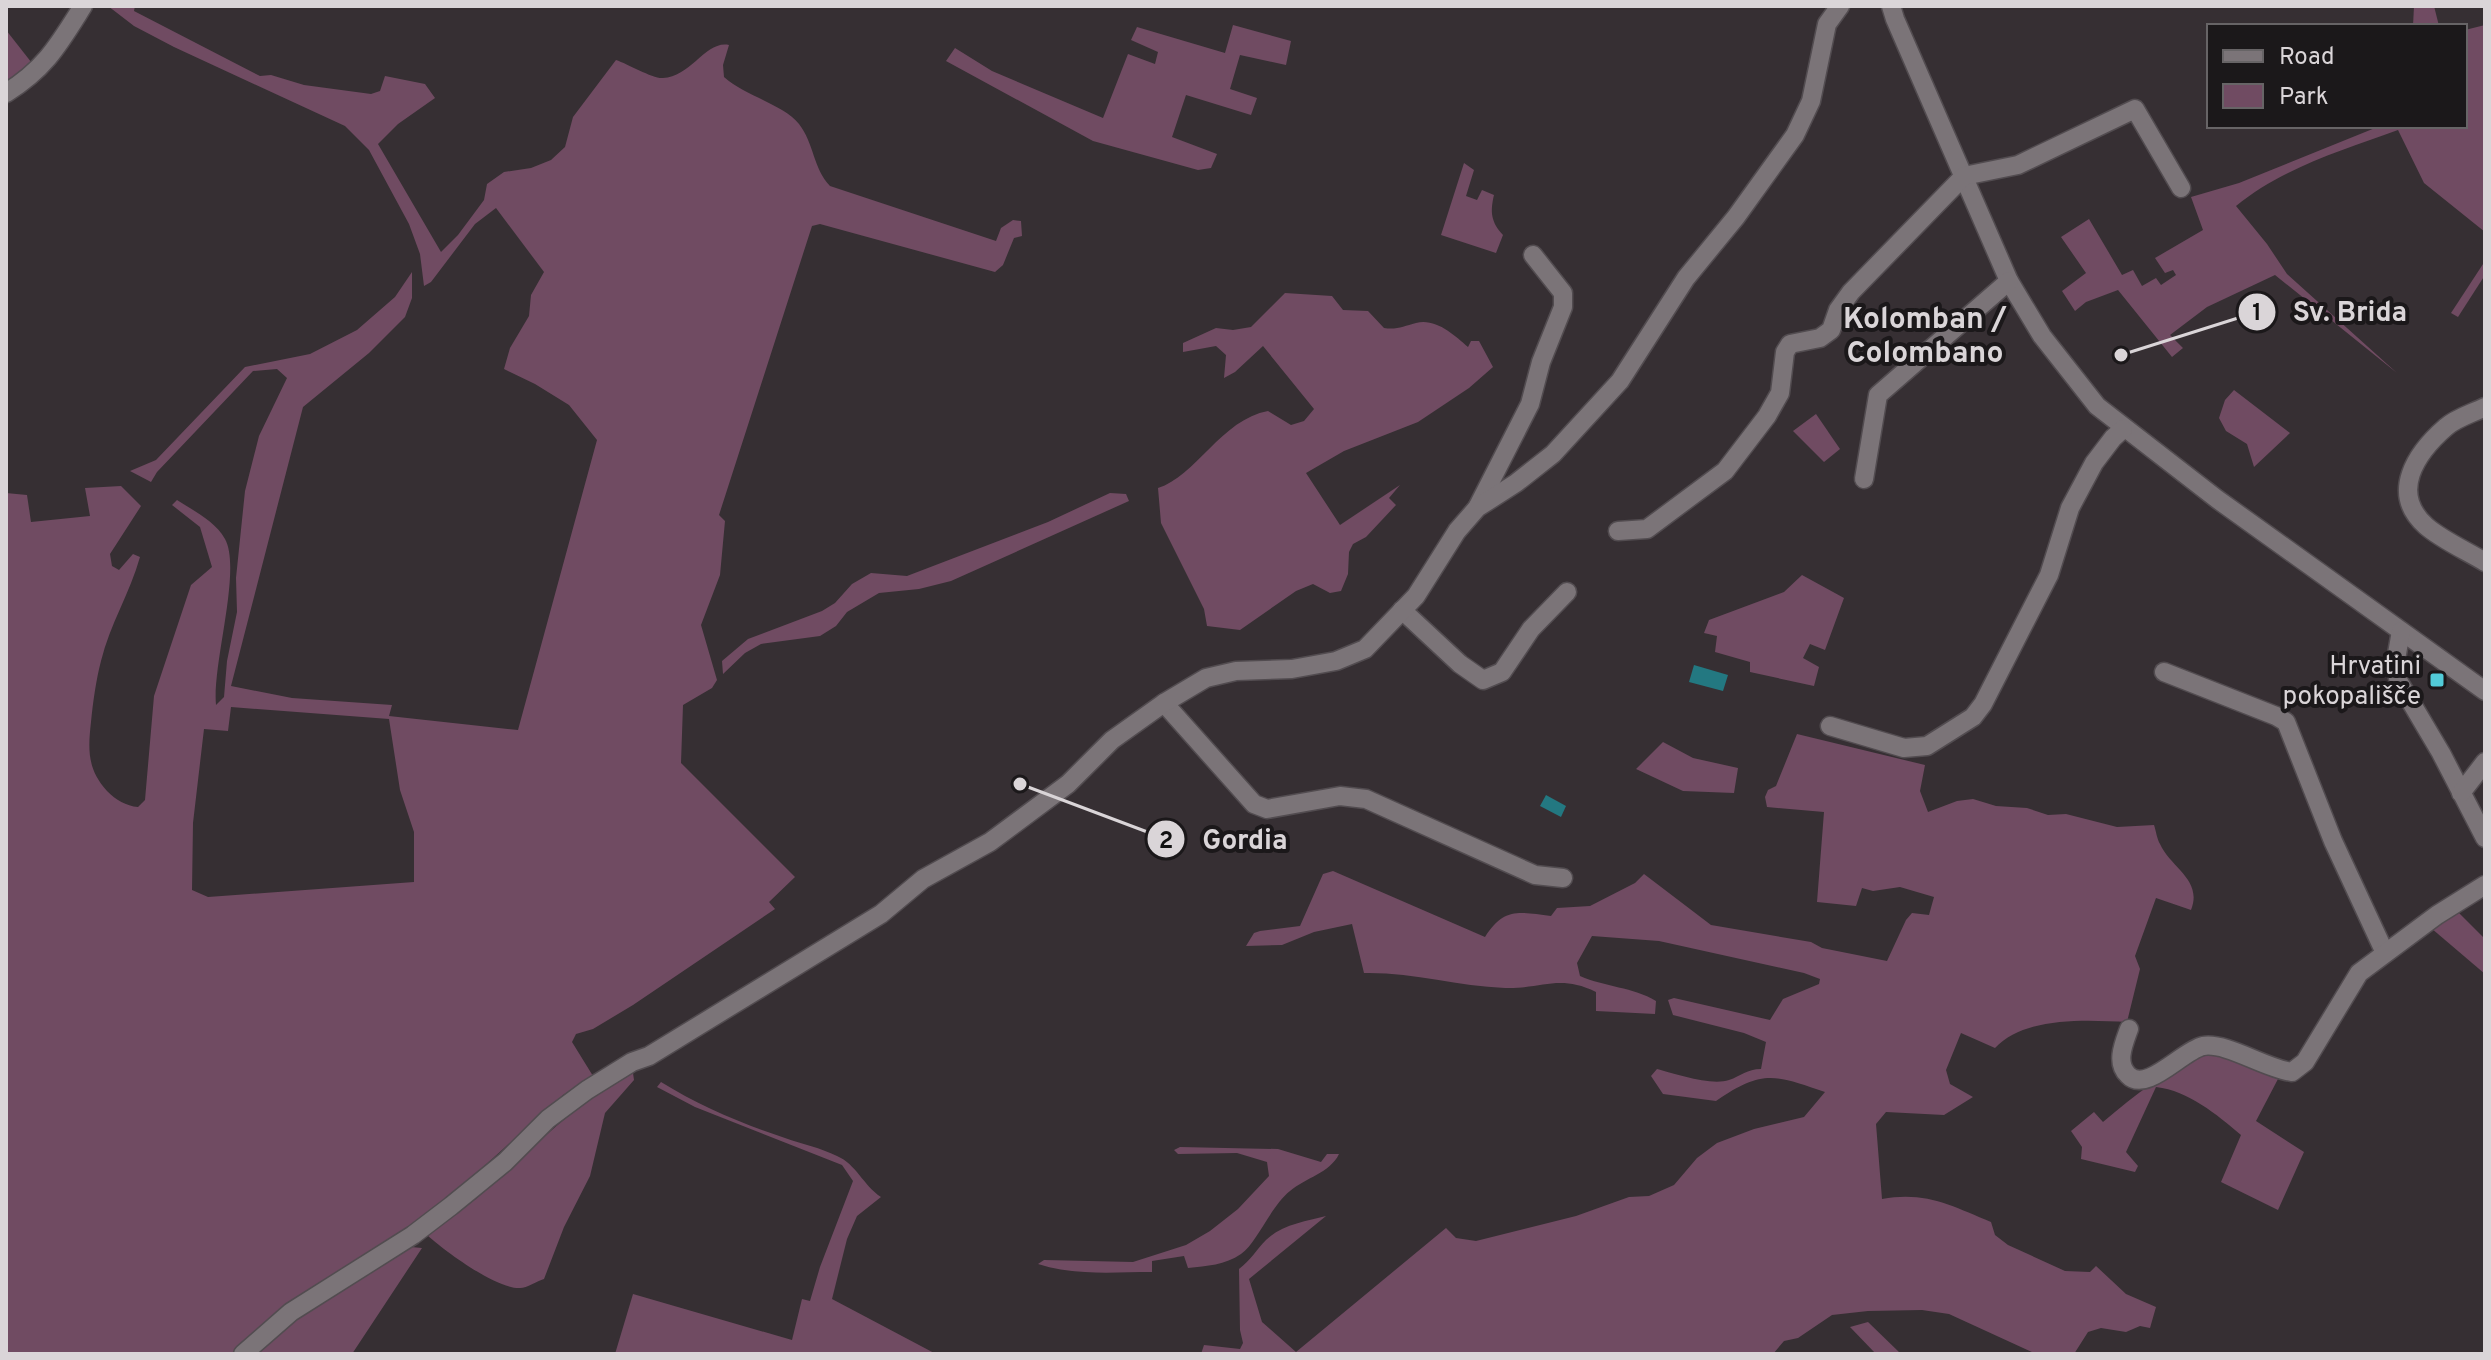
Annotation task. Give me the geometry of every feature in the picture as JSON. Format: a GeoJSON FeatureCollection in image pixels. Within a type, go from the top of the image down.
{"type":"FeatureCollection","features":[{"type":"Feature","properties":{"kind":"street"},"geometry":{"type":"LineString","coordinates":[[6,93],[32,77],[53,54],[83,6]]}},
{"type":"Feature","properties":{"kind":"street"},"geometry":{"type":"LineString","coordinates":[[1477,508],[1553,454],[1620,381],[1686,278],[1736,217],[1795,135],[1811,101],[1827,15],[1840,6]]}},
{"type":"Feature","properties":{"kind":"street"},"geometry":{"type":"LineString","coordinates":[[1889,10],[2009,281],[2042,336],[2097,406],[2123,429],[2485,691]]}},
{"type":"Feature","properties":{"kind":"street"},"geometry":{"type":"LineString","coordinates":[[1618,531],[1647,529],[1725,471],[1767,416],[1780,393],[1785,352],[1790,344],[1820,338],[1831,330],[1838,310],[1851,292],[1964,176],[2018,165],[2135,109],[2181,188]]}},
{"type":"Feature","properties":{"kind":"street"},"geometry":{"type":"LineString","coordinates":[[243,1354],[291,1312],[413,1235],[505,1162],[548,1119],[587,1090],[632,1062],[649,1056],[881,914],[923,879],[990,842],[1068,784],[1112,740],[1164,703],[1206,678],[1236,671],[1292,669],[1336,661],[1365,649],[1416,596],[1457,531],[1477,508],[1530,404],[1541,362],[1563,307],[1563,293],[1533,255]]}},
{"type":"Feature","properties":{"kind":"street"},"geometry":{"type":"LineString","coordinates":[[1864,479],[1878,395],[2009,281]]}},
{"type":"Feature","properties":{"kind":"street"},"geometry":{"type":"LineString","coordinates":[[2485,407],[2448,425],[2418,457],[2406,486],[2409,502],[2426,526],[2485,562]]}},
{"type":"Feature","properties":{"kind":"street"},"geometry":{"type":"LineString","coordinates":[[1830,726],[1904,748],[1927,746],[1973,717],[1983,704],[2049,575],[2076,497],[2094,463],[2123,429]]}},
{"type":"Feature","properties":{"kind":"street"},"geometry":{"type":"LineString","coordinates":[[1402,610],[1460,664],[1483,680],[1502,672],[1531,629],[1567,592]]}},
{"type":"Feature","properties":{"kind":"street"},"geometry":{"type":"LineString","coordinates":[[2401,631],[2395,665],[2399,682],[2485,838]]}},
{"type":"Feature","properties":{"kind":"street"},"geometry":{"type":"LineString","coordinates":[[2164,672],[2286,722],[2333,841],[2385,953]]}},
{"type":"Feature","properties":{"kind":"street"},"geometry":{"type":"LineString","coordinates":[[1164,703],[1254,804],[1267,809],[1340,796],[1366,799],[1535,875],[1563,878]]}},
{"type":"Feature","properties":{"kind":"street"},"geometry":{"type":"LineString","coordinates":[[2461,793],[2485,762]]}},
{"type":"Feature","properties":{"kind":"street"},"geometry":{"type":"LineString","coordinates":[[2129,1029],[2122,1053],[2123,1067],[2129,1077],[2138,1081],[2148,1079],[2187,1053],[2204,1046],[2220,1047],[2276,1070],[2292,1072],[2305,1062],[2359,973],[2437,915],[2485,885]]}},
{"type":"Feature","properties":{"kind":"green space"},"geometry":{"type":"Polygon","coordinates":[[[108,6],[135,6],[134,11],[260,76],[271,75],[304,85],[371,94],[380,91],[385,76],[425,84],[435,98],[398,124],[378,144],[441,252],[484,200],[487,184],[504,172],[531,168],[551,160],[565,147],[573,117],[616,60],[663,78],[682,72],[705,53],[721,45],[729,45],[723,65],[724,77],[783,111],[799,124],[830,186],[996,241],[1001,228],[1013,220],[1021,221],[1022,236],[1014,238],[1003,265],[995,272],[820,224],[812,226],[719,515],[725,521],[720,575],[701,625],[717,680],[712,688],[683,705],[681,763],[795,877],[769,902],[775,909],[633,1005],[593,1029],[576,1034],[572,1042],[593,1076],[563,1095],[440,1206],[298,1299],[233,1354],[6,1354],[6,493],[27,495],[31,522],[90,516],[85,488],[121,486],[141,506],[110,554],[112,566],[119,570],[133,554],[140,557],[101,661],[89,741],[92,767],[100,783],[118,800],[138,807],[145,800],[154,696],[191,585],[212,567],[200,527],[172,505],[177,500],[210,522],[225,539],[229,553],[229,594],[218,666],[216,705],[224,697],[227,661],[237,612],[236,578],[245,491],[259,436],[287,378],[277,369],[253,371],[151,482],[130,471],[156,460],[245,367],[310,354],[357,330],[395,297],[412,272],[412,298],[405,317],[369,353],[303,407],[231,686],[292,698],[392,705],[389,716],[518,730],[597,440],[569,405],[504,369],[510,348],[529,316],[531,295],[544,272],[496,208],[475,224],[431,282],[424,286],[420,254],[409,224],[369,150],[345,126],[134,26],[108,6]],[[231,707],[228,731],[204,729],[193,823],[192,890],[208,897],[414,882],[414,832],[400,790],[389,719],[231,707]]]}},
{"type":"Feature","properties":{"kind":"green space"},"geometry":{"type":"Polygon","coordinates":[[[2414,6],[2434,6],[2438,24],[2413,24],[2414,6]]]}},
{"type":"Feature","properties":{"kind":"green space"},"geometry":{"type":"Polygon","coordinates":[[[1233,25],[1291,41],[1286,65],[1240,55],[1230,89],[1257,98],[1251,115],[1186,95],[1172,137],[1217,154],[1211,168],[1198,170],[1093,141],[946,61],[955,48],[992,71],[1103,118],[1128,54],[1155,64],[1158,52],[1131,40],[1137,27],[1225,53],[1233,25]]]}},
{"type":"Feature","properties":{"kind":"green space"},"geometry":{"type":"Polygon","coordinates":[[[2485,25],[2485,232],[2424,183],[2398,130],[2293,171],[2236,206],[2287,274],[2397,373],[2275,275],[2207,307],[2170,335],[2183,348],[2172,357],[2118,290],[2086,302],[2075,311],[2062,291],[2086,273],[2061,237],[2089,219],[2122,275],[2133,270],[2142,286],[2156,278],[2161,285],[2176,275],[2173,270],[2165,273],[2155,258],[2203,230],[2191,197],[2239,183],[2375,128],[2467,128],[2467,30],[2485,25]]]}},
{"type":"Feature","properties":{"kind":"green space"},"geometry":{"type":"Polygon","coordinates":[[[6,30],[35,67],[6,86],[6,30]]]}},
{"type":"Feature","properties":{"kind":"green space"},"geometry":{"type":"Polygon","coordinates":[[[1464,163],[1474,170],[1466,196],[1477,200],[1482,190],[1494,195],[1492,216],[1503,235],[1496,253],[1441,235],[1464,163]]]}},
{"type":"Feature","properties":{"kind":"green space"},"geometry":{"type":"Polygon","coordinates":[[[2485,261],[2485,275],[2458,317],[2451,313],[2485,261]]]}},
{"type":"Feature","properties":{"kind":"green space"},"geometry":{"type":"Polygon","coordinates":[[[1285,293],[1332,296],[1343,310],[1368,311],[1384,328],[1423,322],[1438,325],[1468,347],[1471,341],[1479,341],[1493,367],[1469,388],[1418,422],[1344,451],[1306,473],[1340,525],[1400,485],[1389,498],[1396,505],[1366,537],[1353,544],[1349,552],[1348,574],[1341,591],[1330,593],[1313,584],[1296,591],[1240,630],[1207,626],[1204,609],[1161,523],[1158,488],[1171,482],[1223,436],[1252,416],[1268,411],[1291,425],[1304,421],[1314,409],[1263,346],[1224,378],[1226,355],[1216,346],[1183,352],[1183,343],[1216,328],[1233,330],[1251,327],[1285,293]]]}},
{"type":"Feature","properties":{"kind":"green space"},"geometry":{"type":"Polygon","coordinates":[[[2234,390],[2290,433],[2254,467],[2247,444],[2226,431],[2219,418],[2225,400],[2234,390]]]}},
{"type":"Feature","properties":{"kind":"green space"},"geometry":{"type":"Polygon","coordinates":[[[1816,414],[1840,449],[1824,462],[1793,431],[1816,414]]]}},
{"type":"Feature","properties":{"kind":"green space"},"geometry":{"type":"Polygon","coordinates":[[[1110,493],[1126,494],[1129,501],[951,581],[919,589],[879,593],[847,612],[836,626],[820,636],[761,644],[745,653],[723,674],[722,661],[748,639],[822,611],[835,603],[852,584],[871,573],[907,576],[1048,522],[1110,493]]]}},
{"type":"Feature","properties":{"kind":"green space"},"geometry":{"type":"Polygon","coordinates":[[[1802,575],[1844,598],[1825,650],[1810,644],[1803,658],[1819,667],[1814,686],[1750,672],[1750,662],[1715,652],[1717,636],[1704,633],[1709,620],[1784,592],[1802,575]]]}},
{"type":"Feature","properties":{"kind":"green space"},"geometry":{"type":"Polygon","coordinates":[[[1797,734],[1925,765],[1920,791],[1928,812],[1957,801],[1973,799],[1996,806],[2027,808],[2048,815],[2066,814],[2117,827],[2154,825],[2165,852],[2189,882],[2194,900],[2191,910],[2156,898],[2135,956],[2140,969],[2127,1022],[2076,1021],[2039,1025],[2023,1030],[1995,1048],[1961,1033],[1946,1070],[1950,1084],[1973,1097],[1944,1115],[1886,1112],[1876,1124],[1882,1199],[1926,1199],[1964,1211],[1991,1222],[1995,1235],[2008,1245],[2065,1271],[2090,1272],[2096,1266],[2126,1294],[2156,1307],[2150,1328],[2140,1326],[2126,1332],[2101,1328],[2088,1332],[2074,1354],[2036,1354],[1949,1314],[1922,1310],[1868,1311],[1832,1315],[1798,1338],[1784,1341],[1773,1354],[1201,1354],[1204,1345],[1240,1349],[1243,1343],[1239,1269],[1266,1240],[1286,1227],[1326,1216],[1249,1279],[1262,1322],[1296,1352],[1446,1228],[1456,1238],[1476,1241],[1576,1216],[1629,1197],[1649,1196],[1674,1185],[1697,1158],[1717,1143],[1754,1129],[1804,1117],[1825,1092],[1769,1078],[1746,1084],[1716,1101],[1663,1094],[1651,1076],[1657,1069],[1713,1082],[1761,1069],[1766,1042],[1744,1033],[1673,1015],[1668,1000],[1674,998],[1770,1020],[1783,999],[1819,984],[1820,979],[1804,973],[1659,941],[1592,936],[1577,963],[1580,976],[1647,996],[1656,1001],[1655,1014],[1596,1011],[1596,992],[1572,984],[1505,988],[1364,973],[1352,924],[1314,932],[1282,945],[1246,946],[1254,933],[1300,926],[1323,874],[1333,871],[1485,937],[1506,916],[1521,913],[1551,916],[1557,908],[1590,906],[1635,883],[1644,874],[1711,925],[1811,942],[1822,948],[1887,961],[1906,920],[1912,913],[1929,915],[1934,897],[1900,887],[1873,891],[1862,888],[1856,906],[1817,902],[1824,812],[1767,807],[1765,797],[1768,790],[1776,786],[1797,734]]]}},
{"type":"Feature","properties":{"kind":"green space"},"geometry":{"type":"Polygon","coordinates":[[[1663,742],[1693,758],[1738,768],[1734,793],[1683,791],[1636,769],[1663,742]]]}},
{"type":"Feature","properties":{"kind":"green space"},"geometry":{"type":"Polygon","coordinates":[[[2455,909],[2485,939],[2485,974],[2431,928],[2455,909]]]}},
{"type":"Feature","properties":{"kind":"green space"},"geometry":{"type":"Polygon","coordinates":[[[2207,1052],[2225,1053],[2278,1079],[2256,1121],[2304,1152],[2278,1210],[2221,1182],[2241,1135],[2202,1105],[2168,1089],[2156,1087],[2126,1152],[2138,1166],[2135,1172],[2081,1159],[2082,1147],[2071,1131],[2094,1112],[2103,1122],[2152,1083],[2207,1052]]]}},
{"type":"Feature","properties":{"kind":"green space"},"geometry":{"type":"Polygon","coordinates":[[[633,1073],[634,1080],[605,1113],[590,1176],[564,1227],[544,1279],[526,1287],[510,1287],[484,1276],[426,1234],[477,1198],[590,1099],[633,1073]]]}},
{"type":"Feature","properties":{"kind":"green space"},"geometry":{"type":"Polygon","coordinates":[[[661,1082],[721,1113],[825,1151],[849,1164],[881,1197],[857,1216],[847,1239],[832,1299],[936,1354],[615,1354],[633,1294],[792,1340],[802,1299],[810,1301],[853,1181],[842,1165],[695,1107],[657,1087],[661,1082]]]}},
{"type":"Feature","properties":{"kind":"green space"},"geometry":{"type":"Polygon","coordinates":[[[1180,1147],[1278,1149],[1321,1162],[1327,1154],[1339,1154],[1330,1166],[1296,1186],[1283,1198],[1247,1249],[1229,1261],[1188,1268],[1184,1256],[1152,1261],[1152,1272],[1109,1273],[1080,1272],[1038,1264],[1044,1260],[1133,1262],[1186,1245],[1238,1209],[1269,1176],[1267,1162],[1237,1153],[1178,1154],[1174,1150],[1180,1147]]]}},
{"type":"Feature","properties":{"kind":"green space"},"geometry":{"type":"Polygon","coordinates":[[[411,1247],[422,1248],[352,1354],[254,1354],[310,1310],[411,1247]]]}},
{"type":"Feature","properties":{"kind":"green space"},"geometry":{"type":"Polygon","coordinates":[[[1868,1322],[1901,1354],[1876,1354],[1850,1327],[1868,1322]]]}},
{"type":"Feature","properties":{"kind":"water"},"geometry":{"type":"Polygon","coordinates":[[[1694,665],[1728,675],[1723,691],[1689,682],[1694,665]]]}},
{"type":"Feature","properties":{"kind":"water"},"geometry":{"type":"Polygon","coordinates":[[[1546,795],[1566,806],[1561,817],[1540,806],[1546,795]]]}},
{"type":"Feature","properties":{"kind":"place","name":"Sv. Brida"},"geometry":{"type":"Point","coordinates":[2121,355]}},
{"type":"Feature","properties":{"kind":"place","name":"Hrvatini pokopališče"},"geometry":{"type":"Point","coordinates":[2437,680]}},
{"type":"Feature","properties":{"kind":"place","name":"Gordia"},"geometry":{"type":"Point","coordinates":[1020,784]}},
{"type":"Feature","properties":{"kind":"district","name":"Kolomban / Colombano"},"geometry":{"type":"Point","coordinates":[1925,335]}}]}
